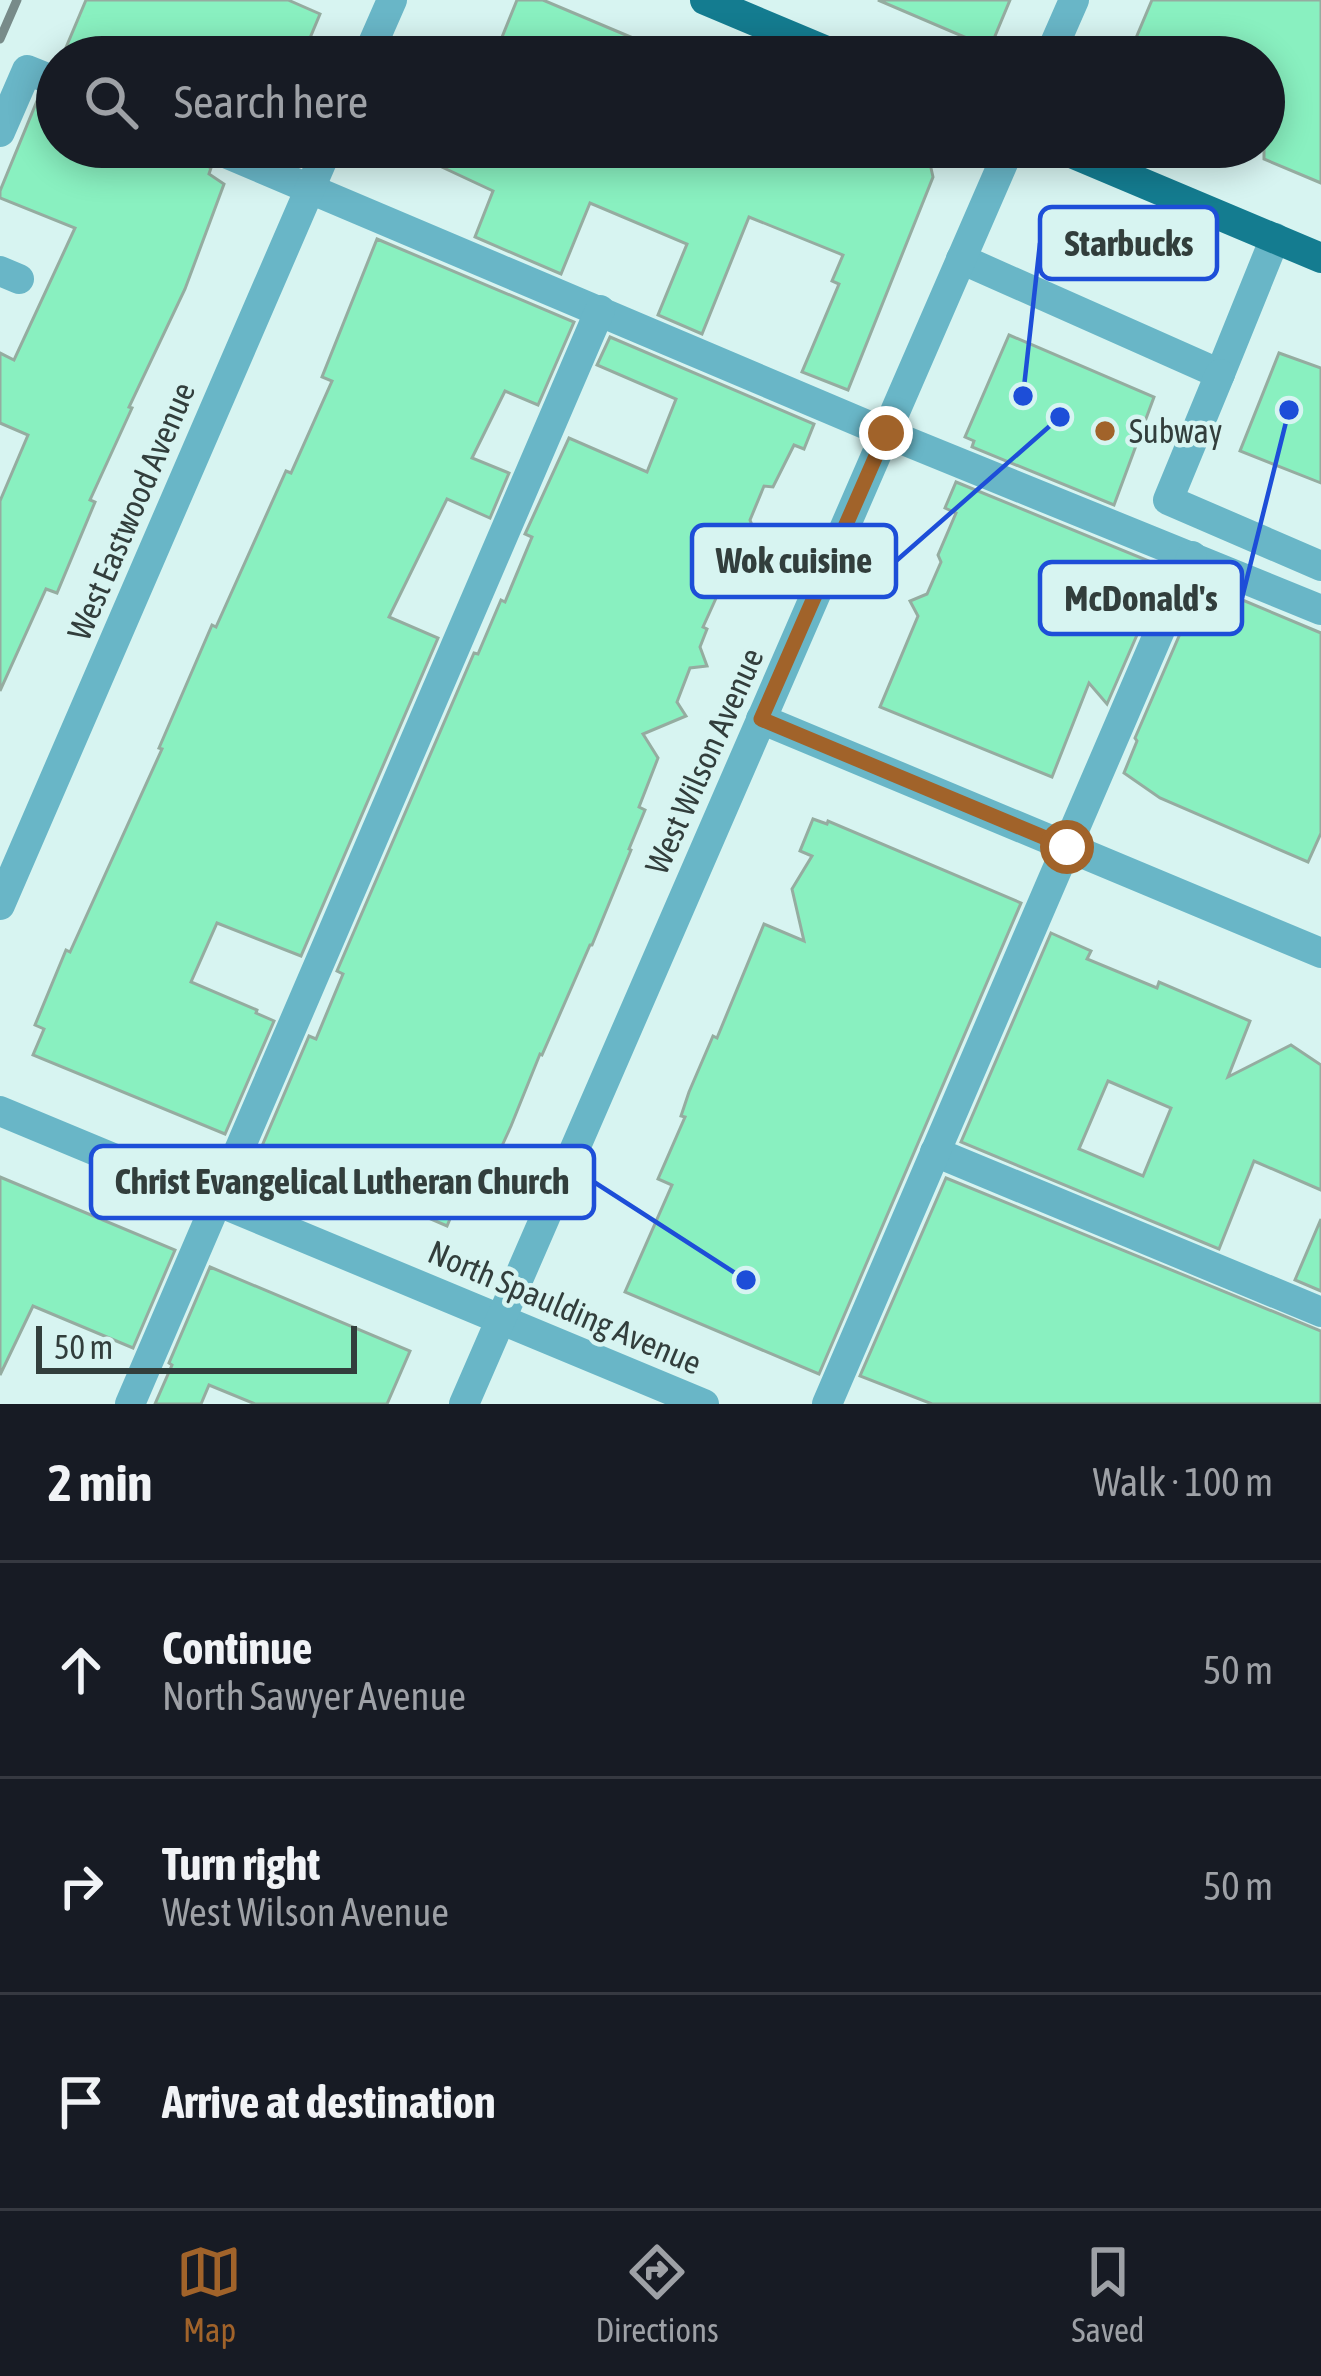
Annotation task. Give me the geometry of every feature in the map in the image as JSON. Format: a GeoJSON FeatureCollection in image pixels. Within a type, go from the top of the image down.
{"type":"FeatureCollection","features":[{"type":"Feature","properties":{"kind":"main road"},"geometry":{"type":"LineString","coordinates":[[705,0],[791,36]]}},
{"type":"Feature","properties":{"kind":"main road"},"geometry":{"type":"LineString","coordinates":[[1107,168],[1321,258]]}},
{"type":"Feature","properties":{"kind":"street"},"geometry":{"type":"LineString","coordinates":[[376,36],[392,0]]}},
{"type":"Feature","properties":{"kind":"street"},"geometry":{"type":"LineString","coordinates":[[1058,36],[1074,0]]}},
{"type":"Feature","properties":{"kind":"street"},"geometry":{"type":"LineString","coordinates":[[0,132],[27,70],[36,74]]}},
{"type":"Feature","properties":{"kind":"street"},"geometry":{"type":"LineString","coordinates":[[262,168],[886,433],[1321,610]]}},
{"type":"Feature","properties":{"kind":"street","name":"West Eastwood Avenue"},"geometry":{"type":"LineString","coordinates":[[0,904],[319,168]]}},
{"type":"Feature","properties":{"kind":"street","name":"West Wilson Avenue"},"geometry":{"type":"LineString","coordinates":[[464,1404],[1001,168]]}},
{"type":"Feature","properties":{"kind":"street"},"geometry":{"type":"LineString","coordinates":[[1275,238],[1168,500],[1321,566]]}},
{"type":"Feature","properties":{"kind":"street"},"geometry":{"type":"LineString","coordinates":[[961,259],[1220,374]]}},
{"type":"Feature","properties":{"kind":"street"},"geometry":{"type":"LineString","coordinates":[[130,1404],[599,310]]}},
{"type":"Feature","properties":{"kind":"street"},"geometry":{"type":"LineString","coordinates":[[826,1404],[1192,556]]}},
{"type":"Feature","properties":{"kind":"street"},"geometry":{"type":"LineString","coordinates":[[761,719],[1321,953]]}},
{"type":"Feature","properties":{"kind":"street","name":"North Spaulding Avenue"},"geometry":{"type":"LineString","coordinates":[[0,1111],[704,1404]]}},
{"type":"Feature","properties":{"kind":"street"},"geometry":{"type":"LineString","coordinates":[[935,1152],[1321,1312]]}},
{"type":"Feature","properties":{"kind":"building"},"geometry":{"type":"Polygon","coordinates":[[[86,0],[288,0],[320,14],[311,36],[71,36],[86,0]]]}},
{"type":"Feature","properties":{"kind":"building"},"geometry":{"type":"Polygon","coordinates":[[[517,0],[543,0],[628,36],[502,36],[517,0]]]}},
{"type":"Feature","properties":{"kind":"building"},"geometry":{"type":"Polygon","coordinates":[[[878,0],[1010,0],[995,36],[962,36],[878,0]]]}},
{"type":"Feature","properties":{"kind":"building"},"geometry":{"type":"Polygon","coordinates":[[[1152,0],[1321,0],[1321,183],[1285,168],[1285,36],[1137,36],[1152,0]]]}},
{"type":"Feature","properties":{"kind":"building"},"geometry":{"type":"Polygon","coordinates":[[[36,103],[36,168],[211,168],[209,174],[224,184],[185,289],[90,500],[95,502],[57,593],[46,589],[0,691],[0,501],[28,435],[0,423],[0,353],[14,360],[75,228],[0,198],[36,103]]]}},
{"type":"Feature","properties":{"kind":"building"},"geometry":{"type":"Polygon","coordinates":[[[444,168],[931,168],[933,177],[848,390],[802,372],[839,284],[832,281],[843,255],[749,217],[702,334],[658,315],[687,244],[590,203],[561,274],[475,237],[493,191],[444,168]]]}},
{"type":"Feature","properties":{"kind":"building"},"geometry":{"type":"Polygon","coordinates":[[[377,239],[574,322],[538,405],[505,391],[472,458],[509,473],[490,518],[447,499],[389,617],[438,638],[301,956],[217,923],[191,982],[274,1021],[225,1134],[33,1055],[44,1029],[35,1025],[162,749],[212,625],[216,627],[332,381],[322,377],[377,239]]]}},
{"type":"Feature","properties":{"kind":"building"},"geometry":{"type":"Polygon","coordinates":[[[1009,335],[1154,397],[1114,505],[972,447],[974,441],[965,437],[1009,335]]]}},
{"type":"Feature","properties":{"kind":"building"},"geometry":{"type":"Polygon","coordinates":[[[610,337],[814,424],[804,449],[794,445],[773,487],[764,486],[750,520],[758,540],[741,543],[703,627],[707,629],[700,647],[707,666],[690,668],[677,702],[686,716],[643,734],[658,758],[639,807],[645,810],[631,850],[471,1214],[455,1207],[447,1226],[262,1146],[309,1036],[316,1039],[343,974],[337,971],[474,653],[478,654],[501,600],[505,602],[532,537],[525,534],[569,438],[647,472],[676,399],[597,365],[610,337]]]}},
{"type":"Feature","properties":{"kind":"building"},"geometry":{"type":"Polygon","coordinates":[[[1279,353],[1321,368],[1321,483],[1240,451],[1279,353]]]}},
{"type":"Feature","properties":{"kind":"building"},"geometry":{"type":"Polygon","coordinates":[[[956,482],[1166,568],[1107,704],[1089,683],[1052,777],[880,707],[918,616],[910,601],[927,594],[941,562],[938,555],[956,513],[945,508],[956,482]]]}},
{"type":"Feature","properties":{"kind":"building"},"geometry":{"type":"Polygon","coordinates":[[[1202,583],[1321,633],[1321,833],[1308,862],[1160,798],[1124,773],[1202,583]]]}},
{"type":"Feature","properties":{"kind":"building"},"geometry":{"type":"Polygon","coordinates":[[[813,819],[828,821],[1021,903],[819,1374],[625,1292],[672,1185],[658,1179],[685,1117],[681,1116],[689,1092],[764,924],[804,941],[792,889],[812,856],[800,851],[813,819]]]}},
{"type":"Feature","properties":{"kind":"building"},"geometry":{"type":"Polygon","coordinates":[[[1051,933],[1091,951],[1087,959],[1157,988],[1159,982],[1250,1021],[1228,1077],[1291,1045],[1321,1065],[1321,1190],[1254,1161],[1219,1249],[961,1142],[1051,933]],[[1108,1081],[1079,1149],[1143,1176],[1171,1108],[1108,1081]]]}},
{"type":"Feature","properties":{"kind":"building"},"geometry":{"type":"Polygon","coordinates":[[[0,1177],[175,1250],[133,1348],[33,1306],[0,1375],[0,1177]]]}},
{"type":"Feature","properties":{"kind":"building"},"geometry":{"type":"Polygon","coordinates":[[[946,1178],[1321,1331],[1321,1404],[932,1404],[860,1376],[946,1178]]]}},
{"type":"Feature","properties":{"kind":"building"},"geometry":{"type":"Polygon","coordinates":[[[1321,1219],[1321,1291],[1295,1280],[1321,1219]]]}},
{"type":"Feature","properties":{"kind":"building"},"geometry":{"type":"Polygon","coordinates":[[[210,1267],[410,1351],[387,1404],[255,1404],[209,1385],[201,1404],[155,1404],[210,1267]]]}},
{"type":"Feature","properties":{"kind":"railway"},"geometry":{"type":"LineString","coordinates":[[0,39],[17,0]]}},
{"type":"Feature","properties":{"kind":"place","name":"Starbucks"},"geometry":{"type":"Point","coordinates":[1023,396]}},
{"type":"Feature","properties":{"kind":"place","name":"McDonald's"},"geometry":{"type":"Point","coordinates":[1289,410]}},
{"type":"Feature","properties":{"kind":"place","name":"Wok cuisine"},"geometry":{"type":"Point","coordinates":[1060,417]}},
{"type":"Feature","properties":{"kind":"place","name":"Subway"},"geometry":{"type":"Point","coordinates":[1105,431]}},
{"type":"Feature","properties":{"kind":"place","name":"Christ Evangelical Lutheran Church"},"geometry":{"type":"Point","coordinates":[746,1280]}},
{"type":"Feature","properties":{"kind":"route"},"geometry":{"type":"LineString","coordinates":[[886,433],[761,719],[1067,847]]}}]}
